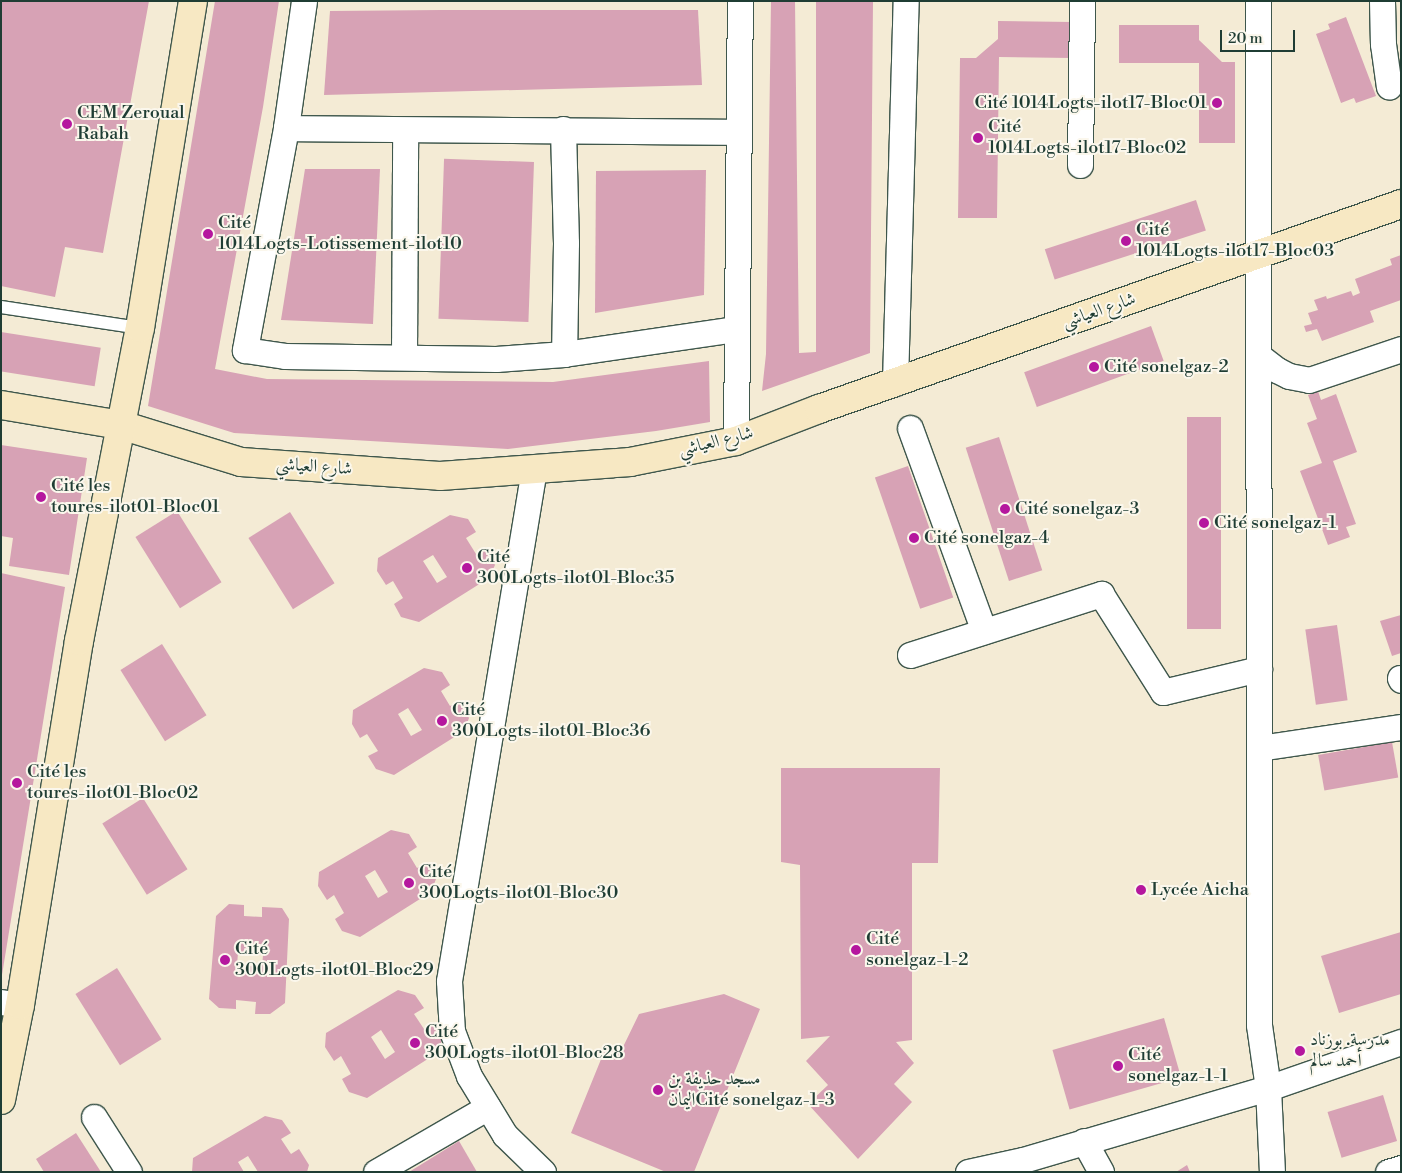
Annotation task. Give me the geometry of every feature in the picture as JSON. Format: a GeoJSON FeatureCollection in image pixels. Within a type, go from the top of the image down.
{"type":"FeatureCollection","features":[{"type":"Feature","properties":{"kind":"street"},"geometry":{"type":"LineString","coordinates":[[1,1100],[11,1004],[140,328],[193,1]]}},
{"type":"Feature","properties":{"kind":"street"},"geometry":{"type":"LineString","coordinates":[[304,1],[286,128],[245,350],[285,356],[496,359],[564,354],[736,329]]}},
{"type":"Feature","properties":{"kind":"street"},"geometry":{"type":"LineString","coordinates":[[736,441],[740,1]]}},
{"type":"Feature","properties":{"kind":"street"},"geometry":{"type":"LineString","coordinates":[[895,383],[906,1]]}},
{"type":"Feature","properties":{"kind":"street"},"geometry":{"type":"LineString","coordinates":[[1080,165],[1082,1]]}},
{"type":"Feature","properties":{"kind":"street"},"geometry":{"type":"LineString","coordinates":[[1258,1],[1259,1025],[1268,1088],[1272,1172]]}},
{"type":"Feature","properties":{"kind":"street"},"geometry":{"type":"LineString","coordinates":[[1382,1],[1383,44],[1389,87]]}},
{"type":"Feature","properties":{"kind":"street"},"geometry":{"type":"LineString","coordinates":[[1392,1],[1401,6]]}},
{"type":"Feature","properties":{"kind":"street"},"geometry":{"type":"LineString","coordinates":[[286,128],[738,132]]}},
{"type":"Feature","properties":{"kind":"street"},"geometry":{"type":"LineString","coordinates":[[563,129],[566,243],[564,354]]}},
{"type":"Feature","properties":{"kind":"street"},"geometry":{"type":"LineString","coordinates":[[404,357],[405,130]]}},
{"type":"Feature","properties":{"kind":"street","name":"شارع العياشي"},"geometry":{"type":"LineString","coordinates":[[1,405],[121,425],[241,462],[440,476],[630,462],[736,441],[1401,204]]}},
{"type":"Feature","properties":{"kind":"street"},"geometry":{"type":"LineString","coordinates":[[1259,356],[1277,370],[1309,380],[1401,349]]}},
{"type":"Feature","properties":{"kind":"street"},"geometry":{"type":"LineString","coordinates":[[910,428],[984,631]]}},
{"type":"Feature","properties":{"kind":"street"},"geometry":{"type":"LineString","coordinates":[[534,469],[449,981],[452,1031],[469,1076],[505,1135],[543,1172]]}},
{"type":"Feature","properties":{"kind":"street"},"geometry":{"type":"LineString","coordinates":[[910,655],[1101,594],[1164,692],[1259,669]]}},
{"type":"Feature","properties":{"kind":"street"},"geometry":{"type":"LineString","coordinates":[[1259,748],[1401,727]]}},
{"type":"Feature","properties":{"kind":"street"},"geometry":{"type":"LineString","coordinates":[[968,1172],[1023,1160],[1268,1088],[1401,1042]]}},
{"type":"Feature","properties":{"kind":"street"},"geometry":{"type":"LineString","coordinates":[[376,1172],[488,1107]]}},
{"type":"Feature","properties":{"kind":"street"},"geometry":{"type":"LineString","coordinates":[[94,1117],[129,1172]]}},
{"type":"Feature","properties":{"kind":"street"},"geometry":{"type":"LineString","coordinates":[[1084,1141],[1101,1172]]}},
{"type":"Feature","properties":{"kind":"street"},"geometry":{"type":"LineString","coordinates":[[1388,1172],[1401,1168]]}},
{"type":"Feature","properties":{"kind":"lane"},"geometry":{"type":"LineString","coordinates":[[1,307],[140,328]]}},
{"type":"Feature","properties":{"kind":"building","name":"CEM Zeroual Rabah"},"geometry":{"type":"Polygon","coordinates":[[[1,1],[149,1],[103,253],[65,247],[55,297],[1,286],[1,1]]]}},
{"type":"Feature","properties":{"kind":"building","name":"Cité 1014Logts-Lotissement-ilot10"},"geometry":{"type":"Polygon","coordinates":[[[215,1],[279,1],[263,107],[215,369],[267,379],[553,382],[709,361],[710,422],[656,431],[508,449],[234,433],[148,406],[215,1]]]}},
{"type":"Feature","properties":{"kind":"building"},"geometry":{"type":"Polygon","coordinates":[[[771,1],[795,1],[799,353],[816,352],[816,1],[873,1],[870,353],[762,391],[766,354],[771,1]]]}},
{"type":"Feature","properties":{"kind":"building"},"geometry":{"type":"Polygon","coordinates":[[[698,10],[702,85],[324,95],[330,11],[698,10]]]}},
{"type":"Feature","properties":{"kind":"building"},"geometry":{"type":"Polygon","coordinates":[[[1346,17],[1376,96],[1356,103],[1354,98],[1341,103],[1316,34],[1330,29],[1328,24],[1346,17]]]}},
{"type":"Feature","properties":{"kind":"building","name":"Cité 1014Logts-ilot17-Bloc02"},"geometry":{"type":"Polygon","coordinates":[[[998,21],[1072,22],[1071,58],[999,57],[997,218],[958,218],[960,58],[976,58],[998,39],[998,21]]]}},
{"type":"Feature","properties":{"kind":"building","name":"Cité 1014Logts-ilot17-Bloc01"},"geometry":{"type":"Polygon","coordinates":[[[1119,25],[1199,25],[1199,40],[1222,62],[1235,62],[1235,143],[1199,143],[1199,63],[1119,63],[1119,25]]]}},
{"type":"Feature","properties":{"kind":"building"},"geometry":{"type":"Polygon","coordinates":[[[444,159],[534,162],[528,322],[438,319],[444,159]]]}},
{"type":"Feature","properties":{"kind":"building"},"geometry":{"type":"Polygon","coordinates":[[[305,169],[380,169],[373,324],[281,320],[305,169]]]}},
{"type":"Feature","properties":{"kind":"building"},"geometry":{"type":"Polygon","coordinates":[[[706,170],[704,295],[595,313],[596,171],[706,170]]]}},
{"type":"Feature","properties":{"kind":"building","name":"Cité 1014Logts-ilot17-Bloc03"},"geometry":{"type":"Polygon","coordinates":[[[1196,200],[1206,230],[1055,280],[1045,249],[1196,200]]]}},
{"type":"Feature","properties":{"kind":"building"},"geometry":{"type":"Polygon","coordinates":[[[1401,255],[1401,300],[1370,311],[1374,322],[1322,341],[1317,329],[1306,332],[1304,326],[1312,324],[1308,313],[1318,310],[1314,300],[1326,296],[1327,299],[1351,291],[1353,296],[1360,293],[1355,279],[1392,265],[1390,259],[1401,255]]]}},
{"type":"Feature","properties":{"kind":"building","name":"Cité sonelgaz-2"},"geometry":{"type":"Polygon","coordinates":[[[1151,326],[1164,361],[1037,407],[1024,372],[1151,326]]]}},
{"type":"Feature","properties":{"kind":"building"},"geometry":{"type":"Polygon","coordinates":[[[1,332],[101,348],[95,386],[1,371],[1,332]]]}},
{"type":"Feature","properties":{"kind":"building"},"geometry":{"type":"Polygon","coordinates":[[[1318,391],[1321,400],[1336,394],[1357,452],[1333,461],[1356,524],[1346,527],[1350,537],[1328,545],[1300,471],[1322,463],[1307,423],[1317,419],[1308,395],[1318,391]]]}},
{"type":"Feature","properties":{"kind":"building","name":"Cité sonelgaz-1"},"geometry":{"type":"Polygon","coordinates":[[[1187,417],[1221,417],[1221,629],[1187,629],[1187,417]]]}},
{"type":"Feature","properties":{"kind":"building","name":"Cité sonelgaz-3"},"geometry":{"type":"Polygon","coordinates":[[[999,437],[1042,570],[1009,581],[966,448],[999,437]]]}},
{"type":"Feature","properties":{"kind":"building","name":"Cité les toures-ilot01-Bloc01"},"geometry":{"type":"Polygon","coordinates":[[[1,445],[87,458],[69,575],[9,566],[13,538],[1,536],[1,445]]]}},
{"type":"Feature","properties":{"kind":"building","name":"Cité sonelgaz-4"},"geometry":{"type":"Polygon","coordinates":[[[908,466],[953,597],[920,609],[875,477],[908,466]]]}},
{"type":"Feature","properties":{"kind":"building"},"geometry":{"type":"Polygon","coordinates":[[[177,511],[222,582],[180,608],[135,537],[177,511]]]}},
{"type":"Feature","properties":{"kind":"building"},"geometry":{"type":"Polygon","coordinates":[[[290,512],[335,583],[293,609],[248,538],[290,512]]]}},
{"type":"Feature","properties":{"kind":"building","name":"Cité 300Logts-ilot01-Bloc35"},"geometry":{"type":"Polygon","coordinates":[[[450,515],[468,519],[476,532],[466,538],[476,554],[485,548],[495,565],[489,578],[419,622],[401,617],[394,604],[403,598],[393,581],[386,585],[377,571],[378,558],[450,515]],[[433,555],[423,561],[437,583],[447,577],[433,555]]]}},
{"type":"Feature","properties":{"kind":"building","name":"Cité les toures-ilot01-Bloc02"},"geometry":{"type":"Polygon","coordinates":[[[1,573],[65,587],[2,975],[1,975],[1,573]]]}},
{"type":"Feature","properties":{"kind":"building"},"geometry":{"type":"Polygon","coordinates":[[[1401,615],[1401,653],[1392,656],[1380,621],[1401,615]]]}},
{"type":"Feature","properties":{"kind":"building"},"geometry":{"type":"Polygon","coordinates":[[[1337,625],[1348,700],[1316,705],[1305,629],[1337,625]]]}},
{"type":"Feature","properties":{"kind":"building"},"geometry":{"type":"Polygon","coordinates":[[[162,644],[207,715],[165,741],[120,670],[162,644]]]}},
{"type":"Feature","properties":{"kind":"building","name":"Cité 300Logts-ilot01-Bloc36"},"geometry":{"type":"Polygon","coordinates":[[[424,668],[442,672],[450,685],[441,691],[450,706],[459,701],[469,718],[464,731],[394,775],[376,769],[368,756],[378,751],[367,734],[360,738],[352,724],[353,710],[424,668]],[[408,708],[398,714],[411,736],[422,730],[408,708]]]}},
{"type":"Feature","properties":{"kind":"building"},"geometry":{"type":"Polygon","coordinates":[[[1392,742],[1398,777],[1324,790],[1318,755],[1392,742]]]}},
{"type":"Feature","properties":{"kind":"building","name":"Cité sonelgaz-1-2"},"geometry":{"type":"Polygon","coordinates":[[[781,768],[940,768],[938,863],[912,863],[912,1040],[896,1042],[914,1063],[894,1084],[912,1102],[858,1159],[808,1104],[828,1085],[806,1061],[830,1036],[801,1039],[800,865],[781,862],[781,768]]]}},
{"type":"Feature","properties":{"kind":"building"},"geometry":{"type":"Polygon","coordinates":[[[143,798],[188,869],[147,895],[102,823],[143,798]]]}},
{"type":"Feature","properties":{"kind":"building","name":"Cité 300Logts-ilot01-Bloc30"},"geometry":{"type":"Polygon","coordinates":[[[391,830],[409,834],[417,847],[408,853],[417,868],[426,863],[436,879],[431,892],[360,937],[342,931],[335,919],[344,913],[334,895],[327,900],[318,886],[319,872],[391,830]],[[375,870],[365,876],[378,898],[388,892],[375,870]]]}},
{"type":"Feature","properties":{"kind":"building","name":"Cité 300Logts-ilot01-Bloc29"},"geometry":{"type":"Polygon","coordinates":[[[229,904],[244,905],[244,916],[262,917],[262,907],[282,908],[289,919],[285,1003],[270,1014],[255,1014],[256,1002],[236,1000],[236,1009],[219,1008],[209,999],[216,916],[229,904]],[[238,953],[237,965],[262,967],[263,955],[238,953]]]}},
{"type":"Feature","properties":{"kind":"building"},"geometry":{"type":"Polygon","coordinates":[[[1401,932],[1401,994],[1339,1013],[1321,956],[1401,932]]]}},
{"type":"Feature","properties":{"kind":"building"},"geometry":{"type":"Polygon","coordinates":[[[117,968],[162,1039],[120,1065],[75,994],[117,968]]]}},
{"type":"Feature","properties":{"kind":"building","name":"Cité 300Logts-ilot01-Bloc28"},"geometry":{"type":"Polygon","coordinates":[[[398,990],[415,995],[424,1008],[414,1014],[424,1029],[432,1023],[442,1040],[437,1053],[367,1098],[349,1092],[342,1079],[351,1074],[341,1056],[334,1061],[325,1047],[326,1033],[398,990]],[[381,1030],[371,1037],[385,1059],[395,1052],[381,1030]]]}},
{"type":"Feature","properties":{"kind":"building","name":"مسجد حذيفة بن اليمانCité sonelgaz-1-3"},"geometry":{"type":"Polygon","coordinates":[[[724,994],[760,1009],[694,1172],[666,1172],[571,1133],[606,1047],[623,1047],[639,1014],[724,994]]]}},
{"type":"Feature","properties":{"kind":"building","name":"Cité sonelgaz-1-1"},"geometry":{"type":"Polygon","coordinates":[[[1164,1018],[1181,1078],[1070,1110],[1052,1050],[1164,1018]]]}},
{"type":"Feature","properties":{"kind":"building"},"geometry":{"type":"Polygon","coordinates":[[[1383,1095],[1397,1141],[1342,1158],[1328,1112],[1383,1095]]]}},
{"type":"Feature","properties":{"kind":"building"},"geometry":{"type":"Polygon","coordinates":[[[265,1116],[282,1120],[291,1133],[281,1139],[291,1154],[299,1149],[309,1165],[307,1172],[258,1172],[248,1156],[238,1162],[244,1172],[192,1172],[193,1158],[265,1116]]]}},
{"type":"Feature","properties":{"kind":"building"},"geometry":{"type":"Polygon","coordinates":[[[76,1133],[101,1172],[44,1172],[36,1159],[76,1133]]]}},
{"type":"Feature","properties":{"kind":"building"},"geometry":{"type":"Polygon","coordinates":[[[459,1141],[477,1172],[409,1172],[459,1141]]]}},
{"type":"Feature","properties":{"kind":"building"},"geometry":{"type":"Polygon","coordinates":[[[1187,1165],[1190,1172],[1176,1172],[1187,1165]]]}},
{"type":"Feature","properties":{"kind":"place","name":"Cité 1014Logts-ilot17-Bloc01"},"geometry":{"type":"Point","coordinates":[1217,103]}},
{"type":"Feature","properties":{"kind":"place","name":"CEM Zeroual Rabah"},"geometry":{"type":"Point","coordinates":[67,124]}},
{"type":"Feature","properties":{"kind":"place","name":"Cité 1014Logts-ilot17-Bloc02"},"geometry":{"type":"Point","coordinates":[978,138]}},
{"type":"Feature","properties":{"kind":"place","name":"Cité 1014Logts-Lotissement-ilot10"},"geometry":{"type":"Point","coordinates":[208,234]}},
{"type":"Feature","properties":{"kind":"place","name":"Cité 1014Logts-ilot17-Bloc03"},"geometry":{"type":"Point","coordinates":[1126,241]}},
{"type":"Feature","properties":{"kind":"place","name":"Cité sonelgaz-2"},"geometry":{"type":"Point","coordinates":[1094,367]}},
{"type":"Feature","properties":{"kind":"place","name":"Cité les toures-ilot01-Bloc01"},"geometry":{"type":"Point","coordinates":[41,497]}},
{"type":"Feature","properties":{"kind":"place","name":"Cité sonelgaz-3"},"geometry":{"type":"Point","coordinates":[1005,509]}},
{"type":"Feature","properties":{"kind":"place","name":"Cité sonelgaz-1"},"geometry":{"type":"Point","coordinates":[1204,523]}},
{"type":"Feature","properties":{"kind":"place","name":"Cité sonelgaz-4"},"geometry":{"type":"Point","coordinates":[914,538]}},
{"type":"Feature","properties":{"kind":"place","name":"Cité 300Logts-ilot01-Bloc35"},"geometry":{"type":"Point","coordinates":[467,568]}},
{"type":"Feature","properties":{"kind":"place","name":"Cité 300Logts-ilot01-Bloc36"},"geometry":{"type":"Point","coordinates":[442,721]}},
{"type":"Feature","properties":{"kind":"place","name":"Cité les toures-ilot01-Bloc02"},"geometry":{"type":"Point","coordinates":[17,783]}},
{"type":"Feature","properties":{"kind":"place","name":"Cité 300Logts-ilot01-Bloc30"},"geometry":{"type":"Point","coordinates":[409,883]}},
{"type":"Feature","properties":{"kind":"place","name":"Lycée Aicha"},"geometry":{"type":"Point","coordinates":[1141,890]}},
{"type":"Feature","properties":{"kind":"place","name":"Cité sonelgaz-1-2"},"geometry":{"type":"Point","coordinates":[856,950]}},
{"type":"Feature","properties":{"kind":"place","name":"Cité 300Logts-ilot01-Bloc29"},"geometry":{"type":"Point","coordinates":[225,960]}},
{"type":"Feature","properties":{"kind":"place","name":"Cité 300Logts-ilot01-Bloc28"},"geometry":{"type":"Point","coordinates":[415,1043]}},
{"type":"Feature","properties":{"kind":"place","name":"مدرسة. بوزناد أحمد سالم"},"geometry":{"type":"Point","coordinates":[1300,1051]}},
{"type":"Feature","properties":{"kind":"place","name":"Cité sonelgaz-1-1"},"geometry":{"type":"Point","coordinates":[1118,1066]}},
{"type":"Feature","properties":{"kind":"place","name":"مسجد حذيفة بن اليمانCité sonelgaz-1-3"},"geometry":{"type":"Point","coordinates":[658,1090]}}]}
